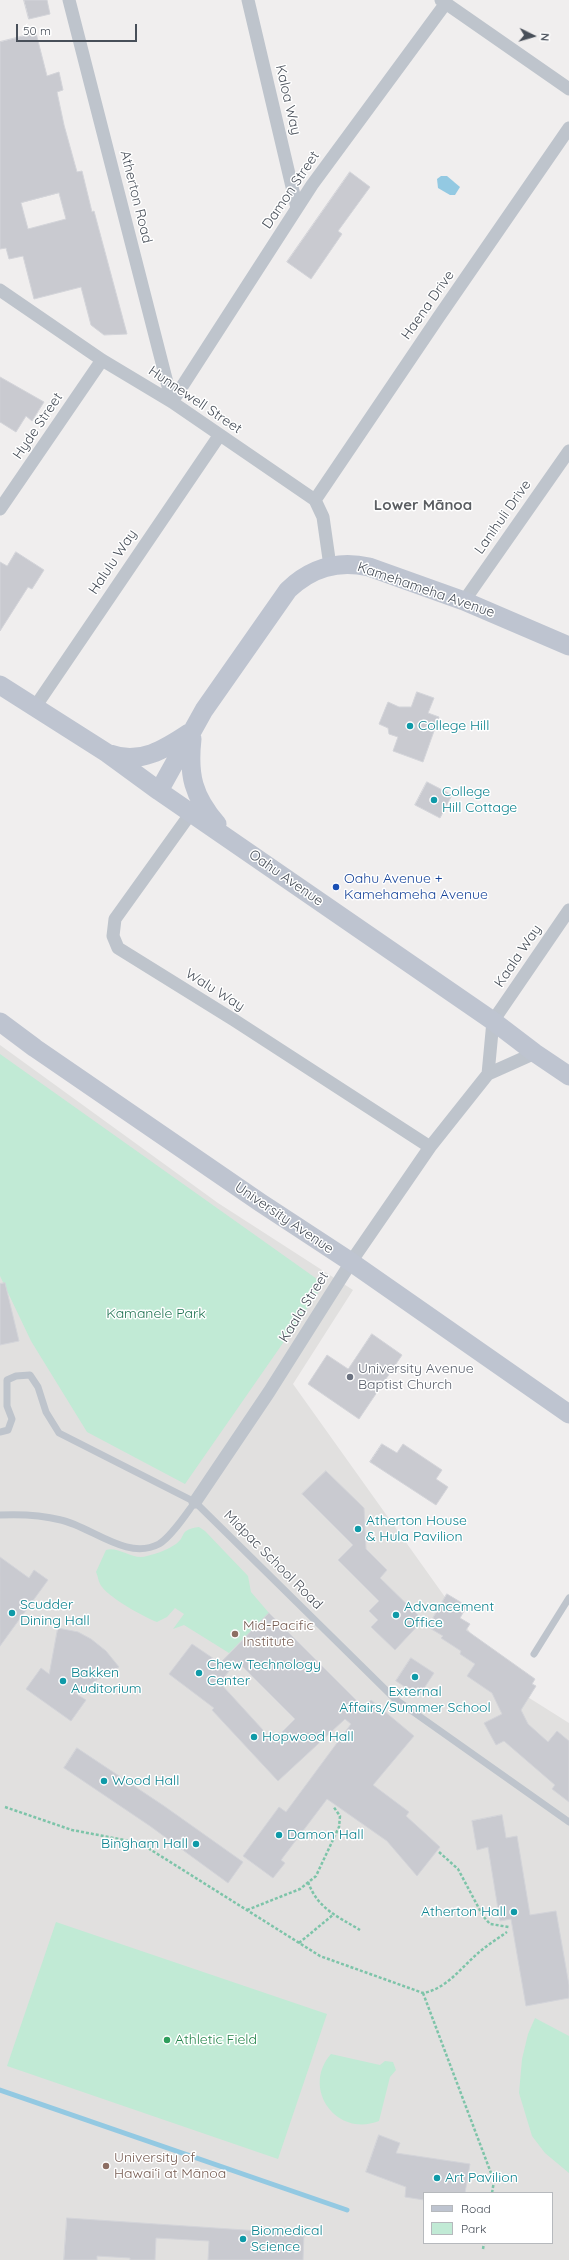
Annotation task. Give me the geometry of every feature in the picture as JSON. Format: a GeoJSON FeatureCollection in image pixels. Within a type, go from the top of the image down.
{"type":"FeatureCollection","features":[{"type":"Feature","properties":{"kind":"street","name":"Atherton Road"},"geometry":{"type":"LineString","coordinates":[[69,0],[172,402]]}},
{"type":"Feature","properties":{"kind":"street","name":"Kaloa Way"},"geometry":{"type":"LineString","coordinates":[[248,0],[297,208]]}},
{"type":"Feature","properties":{"kind":"street","name":"Damon Street"},"geometry":{"type":"LineString","coordinates":[[172,402],[297,208],[443,2]]}},
{"type":"Feature","properties":{"kind":"street"},"geometry":{"type":"LineString","coordinates":[[443,2],[569,89]]}},
{"type":"Feature","properties":{"kind":"street","name":"Haena Drive"},"geometry":{"type":"LineString","coordinates":[[315,500],[569,128]]}},
{"type":"Feature","properties":{"kind":"street","name":"Hunnewell Street"},"geometry":{"type":"LineString","coordinates":[[0,290],[102,360],[172,402],[219,436],[315,500]]}},
{"type":"Feature","properties":{"kind":"street","name":"Hyde Street"},"geometry":{"type":"LineString","coordinates":[[0,509],[102,360]]}},
{"type":"Feature","properties":{"kind":"street","name":"Halulu Way"},"geometry":{"type":"LineString","coordinates":[[35,706],[219,436]]}},
{"type":"Feature","properties":{"kind":"street","name":"Lanihuli Drive"},"geometry":{"type":"LineString","coordinates":[[464,601],[569,452]]}},
{"type":"Feature","properties":{"kind":"street"},"geometry":{"type":"LineString","coordinates":[[315,500],[323,517],[330,566]]}},
{"type":"Feature","properties":{"kind":"street","name":"Kamehameha Avenue"},"geometry":{"type":"LineString","coordinates":[[228,838],[206,812],[194,788],[190,763],[192,731],[204,710],[288,590],[305,576],[330,566],[347,564],[369,567],[464,601],[569,646]]}},
{"type":"Feature","properties":{"kind":"street","name":"Oahu Avenue"},"geometry":{"type":"LineString","coordinates":[[0,685],[107,753],[158,791],[493,1021],[535,1053],[569,1076]]}},
{"type":"Feature","properties":{"kind":"street"},"geometry":{"type":"LineString","coordinates":[[158,791],[192,731]]}},
{"type":"Feature","properties":{"kind":"street","name":"Kamehameha Avenue"},"geometry":{"type":"LineString","coordinates":[[107,753],[125,757],[145,756],[165,749],[192,731]]}},
{"type":"Feature","properties":{"kind":"street","name":"Walu Way"},"geometry":{"type":"LineString","coordinates":[[191,813],[114,918],[112,932],[118,948],[234,1020],[430,1147]]}},
{"type":"Feature","properties":{"kind":"street","name":"Kaala Way"},"geometry":{"type":"LineString","coordinates":[[493,1021],[569,910]]}},
{"type":"Feature","properties":{"kind":"street"},"geometry":{"type":"LineString","coordinates":[[488,1074],[493,1021]]}},
{"type":"Feature","properties":{"kind":"street","name":"University Avenue"},"geometry":{"type":"LineString","coordinates":[[0,1022],[30,1045],[254,1199],[351,1262],[569,1414]]}},
{"type":"Feature","properties":{"kind":"street","name":"Kaala Street"},"geometry":{"type":"LineString","coordinates":[[195,1502],[269,1392],[351,1262],[430,1147],[488,1074],[535,1053]]}},
{"type":"Feature","properties":{"kind":"lane","name":"Midpac School Road"},"geometry":{"type":"LineString","coordinates":[[0,1432],[8,1430],[12,1419],[6,1406],[7,1380],[16,1376],[30,1375],[38,1387],[46,1412],[59,1433],[195,1502],[394,1699],[569,1822]]}},
{"type":"Feature","properties":{"kind":"lane"},"geometry":{"type":"LineString","coordinates":[[0,1515],[40,1516],[62,1520],[83,1527],[122,1546],[140,1549],[153,1547],[163,1541],[195,1502]]}},
{"type":"Feature","properties":{"kind":"lane"},"geometry":{"type":"LineString","coordinates":[[534,1654],[569,1598]]}},
{"type":"Feature","properties":{"kind":"path"},"geometry":{"type":"LineString","coordinates":[[247,1910],[300,1889],[316,1876],[323,1864],[339,1827],[340,1816],[333,1806]]}},
{"type":"Feature","properties":{"kind":"path"},"geometry":{"type":"LineString","coordinates":[[5,1807],[72,1830],[140,1843],[320,1956],[423,1993],[435,1991],[449,1981],[479,1953],[507,1932]]}},
{"type":"Feature","properties":{"kind":"path"},"geometry":{"type":"LineString","coordinates":[[440,1852],[458,1869],[483,1916],[490,1924],[509,1927]]}},
{"type":"Feature","properties":{"kind":"path"},"geometry":{"type":"LineString","coordinates":[[308,1882],[312,1892],[323,1908],[360,1930]]}},
{"type":"Feature","properties":{"kind":"path"},"geometry":{"type":"LineString","coordinates":[[299,1943],[334,1914]]}},
{"type":"Feature","properties":{"kind":"path"},"geometry":{"type":"LineString","coordinates":[[423,1993],[494,2181],[492,2192]]}},
{"type":"Feature","properties":{"kind":"path"},"geometry":{"type":"LineString","coordinates":[[483,2250],[484,2244]]}},
{"type":"Feature","properties":{"kind":"shaded area","name":"Mid-Pacific Institute"},"geometry":{"type":"Polygon","coordinates":[[[0,1045],[218,1203],[353,1290],[293,1384],[507,1684],[569,1723],[569,2260],[0,2260],[0,1045]]]}},
{"type":"Feature","properties":{"kind":"green space","name":"Kamanele Park"},"geometry":{"type":"Polygon","coordinates":[[[0,1054],[324,1284],[185,1484],[87,1432],[31,1341],[0,1276],[0,1054]]]}},
{"type":"Feature","properties":{"kind":"green space"},"geometry":{"type":"Polygon","coordinates":[[[199,1527],[205,1531],[248,1576],[251,1592],[269,1613],[229,1653],[184,1625],[173,1629],[184,1614],[175,1608],[167,1617],[157,1622],[126,1606],[104,1589],[100,1584],[96,1572],[106,1550],[116,1550],[137,1557],[147,1556],[173,1546],[179,1541],[185,1532],[192,1528],[199,1527]]]}},
{"type":"Feature","properties":{"kind":"green space","name":"Athletic Field"},"geometry":{"type":"Polygon","coordinates":[[[56,1922],[327,2014],[278,2159],[7,2066],[56,1922]]]}},
{"type":"Feature","properties":{"kind":"green space"},"geometry":{"type":"Polygon","coordinates":[[[535,2018],[569,2036],[569,2173],[545,2153],[532,2136],[519,2093],[522,2059],[528,2034],[535,2018]]]}},
{"type":"Feature","properties":{"kind":"green space"},"geometry":{"type":"Polygon","coordinates":[[[331,2054],[380,2065],[385,2061],[393,2062],[396,2070],[390,2077],[379,2121],[363,2124],[349,2122],[337,2116],[328,2107],[322,2095],[320,2081],[323,2067],[331,2054]]]}},
{"type":"Feature","properties":{"kind":"water"},"geometry":{"type":"Polygon","coordinates":[[[441,176],[447,176],[460,187],[455,195],[450,195],[438,188],[437,179],[441,176]]]}},
{"type":"Feature","properties":{"kind":"building"},"geometry":{"type":"Polygon","coordinates":[[[24,0],[47,0],[50,14],[29,19],[24,0]]]}},
{"type":"Feature","properties":{"kind":"building"},"geometry":{"type":"Polygon","coordinates":[[[36,33],[47,76],[59,72],[63,90],[57,92],[64,125],[77,172],[82,171],[92,212],[94,211],[127,334],[104,335],[91,325],[81,287],[34,299],[23,256],[9,259],[6,248],[0,249],[0,42],[36,33]],[[59,193],[21,203],[28,229],[66,219],[59,193]]]}},
{"type":"Feature","properties":{"kind":"building"},"geometry":{"type":"Polygon","coordinates":[[[350,172],[370,187],[338,231],[342,234],[311,279],[287,262],[350,172]]]}},
{"type":"Feature","properties":{"kind":"building"},"geometry":{"type":"Polygon","coordinates":[[[0,377],[44,402],[32,421],[26,416],[16,432],[0,422],[0,377]]]}},
{"type":"Feature","properties":{"kind":"building"},"geometry":{"type":"Polygon","coordinates":[[[16,552],[44,570],[32,589],[28,587],[0,631],[0,562],[7,566],[16,552]]]}},
{"type":"Feature","properties":{"kind":"building","name":"College Hill"},"geometry":{"type":"Polygon","coordinates":[[[417,692],[434,698],[428,713],[439,717],[423,762],[393,751],[398,737],[389,734],[388,728],[379,724],[388,702],[399,707],[411,707],[417,692]]]}},
{"type":"Feature","properties":{"kind":"building","name":"College Hill Cottage"},"geometry":{"type":"Polygon","coordinates":[[[427,782],[452,795],[440,818],[415,805],[427,782]]]}},
{"type":"Feature","properties":{"kind":"building"},"geometry":{"type":"Polygon","coordinates":[[[5,1283],[19,1341],[0,1345],[0,1284],[5,1283]]]}},
{"type":"Feature","properties":{"kind":"building","name":"University Avenue Baptist Church"},"geometry":{"type":"Polygon","coordinates":[[[372,1334],[402,1355],[359,1419],[308,1384],[327,1355],[348,1369],[372,1334]]]}},
{"type":"Feature","properties":{"kind":"building"},"geometry":{"type":"Polygon","coordinates":[[[382,1444],[397,1453],[403,1444],[442,1470],[436,1479],[448,1487],[436,1505],[370,1462],[382,1444]]]}},
{"type":"Feature","properties":{"kind":"building","name":"Atherton House & Hula Pavilion"},"geometry":{"type":"Polygon","coordinates":[[[326,1471],[364,1508],[366,1549],[387,1570],[380,1578],[423,1620],[395,1650],[371,1627],[378,1620],[369,1611],[379,1601],[338,1560],[353,1545],[302,1494],[326,1471]]]}},
{"type":"Feature","properties":{"kind":"building","name":"Scudder Dining Hall"},"geometry":{"type":"Polygon","coordinates":[[[0,1557],[29,1578],[34,1570],[48,1580],[0,1646],[0,1557]]]}},
{"type":"Feature","properties":{"kind":"building"},"geometry":{"type":"Polygon","coordinates":[[[447,1594],[467,1606],[460,1618],[470,1624],[466,1630],[535,1679],[532,1684],[536,1686],[521,1710],[528,1724],[548,1742],[557,1731],[569,1741],[569,1802],[552,1789],[555,1785],[504,1741],[496,1745],[484,1723],[502,1714],[492,1693],[467,1676],[475,1664],[460,1654],[461,1651],[441,1638],[443,1636],[428,1627],[447,1594]]]}},
{"type":"Feature","properties":{"kind":"building"},"geometry":{"type":"Polygon","coordinates":[[[269,1613],[364,1708],[371,1700],[414,1736],[373,1785],[409,1812],[406,1816],[440,1847],[417,1876],[387,1841],[327,1799],[281,1860],[285,1863],[273,1878],[243,1856],[279,1807],[286,1812],[351,1724],[345,1719],[278,1781],[212,1710],[214,1708],[169,1674],[192,1644],[220,1663],[269,1613]],[[237,1661],[220,1683],[273,1741],[295,1719],[237,1661]]]}},
{"type":"Feature","properties":{"kind":"building","name":"Bakken Auditorium"},"geometry":{"type":"Polygon","coordinates":[[[58,1628],[78,1632],[91,1639],[106,1651],[119,1667],[75,1693],[86,1700],[71,1721],[26,1689],[41,1668],[49,1674],[58,1628]]]}},
{"type":"Feature","properties":{"kind":"building","name":"External Affairs/Summer School"},"geometry":{"type":"Polygon","coordinates":[[[411,1658],[434,1673],[419,1696],[396,1681],[411,1658]]]}},
{"type":"Feature","properties":{"kind":"building"},"geometry":{"type":"Polygon","coordinates":[[[77,1748],[164,1806],[243,1862],[228,1883],[150,1826],[64,1768],[77,1748]]]}},
{"type":"Feature","properties":{"kind":"building","name":"Atherton Hall"},"geometry":{"type":"Polygon","coordinates":[[[502,1815],[506,1838],[517,1836],[530,1915],[556,1911],[569,1985],[569,1998],[526,2006],[511,1919],[500,1921],[488,1847],[477,1850],[472,1821],[502,1815]]]}},
{"type":"Feature","properties":{"kind":"building"},"geometry":{"type":"Polygon","coordinates":[[[379,2135],[400,2143],[396,2153],[470,2164],[465,2192],[423,2192],[423,2200],[405,2197],[406,2187],[366,2172],[379,2135]]]}},
{"type":"Feature","properties":{"kind":"building","name":"Biomedical Science"},"geometry":{"type":"Polygon","coordinates":[[[67,2218],[304,2234],[303,2260],[208,2260],[209,2241],[156,2238],[155,2260],[130,2260],[130,2258],[97,2256],[97,2260],[64,2260],[67,2218]]]}},
{"type":"Feature","properties":{"kind":"waterway"},"geometry":{"type":"LineString","coordinates":[[0,2090],[347,2210]]}},
{"type":"Feature","properties":{"kind":"place","name":"College Hill"},"geometry":{"type":"Point","coordinates":[410,726]}},
{"type":"Feature","properties":{"kind":"place","name":"College Hill Cottage"},"geometry":{"type":"Point","coordinates":[434,800]}},
{"type":"Feature","properties":{"kind":"place","name":"Oahu Avenue + Kamehameha Avenue"},"geometry":{"type":"Point","coordinates":[336,887]}},
{"type":"Feature","properties":{"kind":"place","name":"University Avenue Baptist Church"},"geometry":{"type":"Point","coordinates":[350,1377]}},
{"type":"Feature","properties":{"kind":"place","name":"Atherton House & Hula Pavilion"},"geometry":{"type":"Point","coordinates":[358,1529]}},
{"type":"Feature","properties":{"kind":"place","name":"Scudder Dining Hall"},"geometry":{"type":"Point","coordinates":[12,1613]}},
{"type":"Feature","properties":{"kind":"place","name":"Advancement Office"},"geometry":{"type":"Point","coordinates":[396,1615]}},
{"type":"Feature","properties":{"kind":"place","name":"Mid-Pacific Institute"},"geometry":{"type":"Point","coordinates":[235,1634]}},
{"type":"Feature","properties":{"kind":"place","name":"Chew Technology Center"},"geometry":{"type":"Point","coordinates":[199,1673]}},
{"type":"Feature","properties":{"kind":"place","name":"External Affairs/Summer School"},"geometry":{"type":"Point","coordinates":[415,1677]}},
{"type":"Feature","properties":{"kind":"place","name":"Bakken Auditorium"},"geometry":{"type":"Point","coordinates":[63,1681]}},
{"type":"Feature","properties":{"kind":"place","name":"Hopwood Hall"},"geometry":{"type":"Point","coordinates":[254,1737]}},
{"type":"Feature","properties":{"kind":"place","name":"Wood Hall"},"geometry":{"type":"Point","coordinates":[104,1781]}},
{"type":"Feature","properties":{"kind":"place","name":"Damon Hall"},"geometry":{"type":"Point","coordinates":[279,1835]}},
{"type":"Feature","properties":{"kind":"place","name":"Bingham Hall"},"geometry":{"type":"Point","coordinates":[196,1844]}},
{"type":"Feature","properties":{"kind":"place","name":"Atherton Hall"},"geometry":{"type":"Point","coordinates":[514,1912]}},
{"type":"Feature","properties":{"kind":"place","name":"Athletic Field"},"geometry":{"type":"Point","coordinates":[167,2040]}},
{"type":"Feature","properties":{"kind":"place","name":"University of Hawaiʻi at Mānoa"},"geometry":{"type":"Point","coordinates":[106,2166]}},
{"type":"Feature","properties":{"kind":"place","name":"Art Pavilion"},"geometry":{"type":"Point","coordinates":[437,2178]}},
{"type":"Feature","properties":{"kind":"place","name":"Biomedical Science"},"geometry":{"type":"Point","coordinates":[243,2239]}},
{"type":"Feature","properties":{"kind":"district","name":"Lower Mānoa"},"geometry":{"type":"Point","coordinates":[423,505]}}]}
